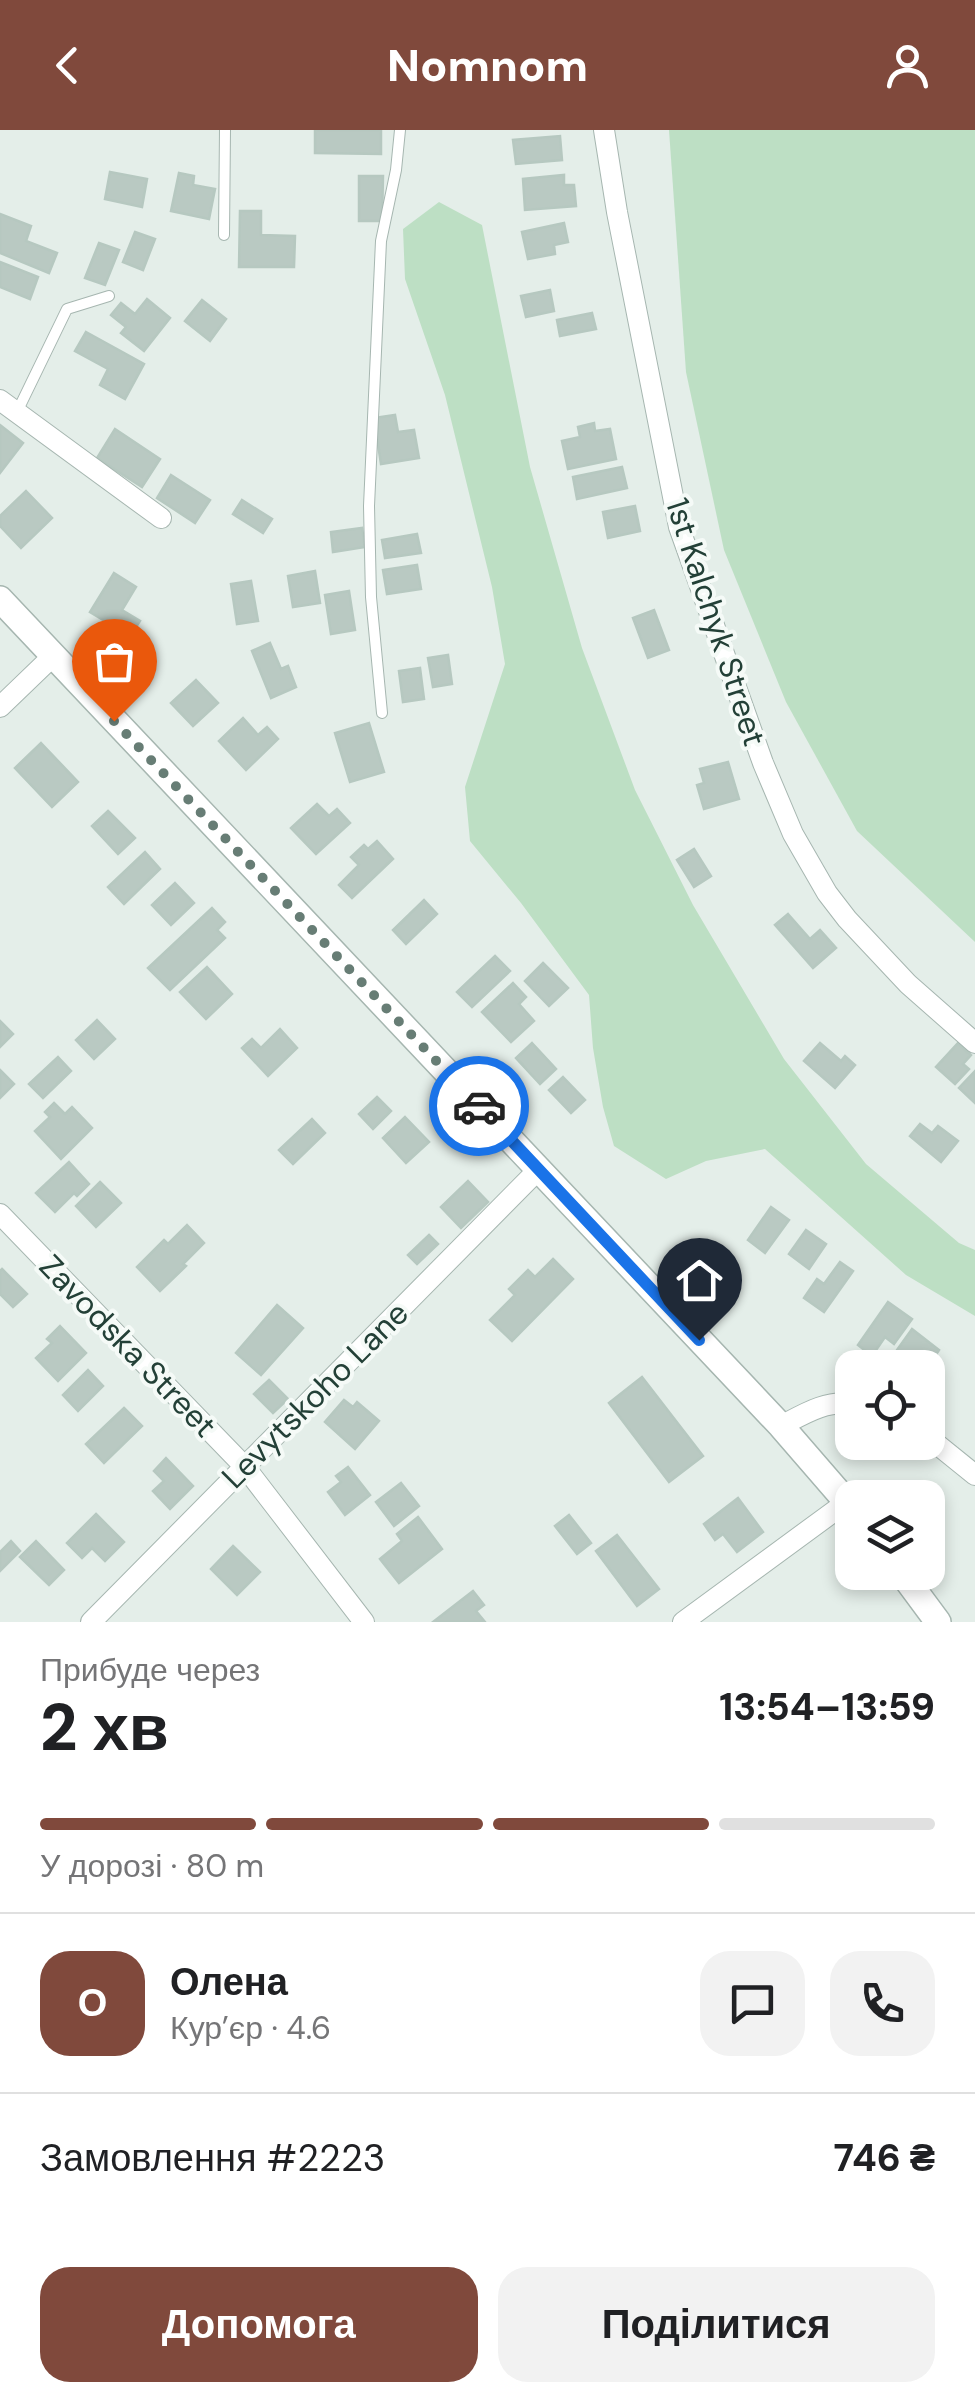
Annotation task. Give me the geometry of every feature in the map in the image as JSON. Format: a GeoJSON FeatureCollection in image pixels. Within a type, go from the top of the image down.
{"type":"FeatureCollection","features":[{"type":"Feature","properties":{"kind":"street","name":"1st Kalchyk Street"},"geometry":{"type":"LineString","coordinates":[[604,130],[680,527],[763,764],[793,834],[826,893],[908,984],[975,1044]]}},
{"type":"Feature","properties":{"kind":"street"},"geometry":{"type":"LineString","coordinates":[[8,406],[161,518]]}},
{"type":"Feature","properties":{"kind":"street"},"geometry":{"type":"LineString","coordinates":[[0,599],[539,1168],[835,1488]]}},
{"type":"Feature","properties":{"kind":"street"},"geometry":{"type":"LineString","coordinates":[[0,707],[53,656]]}},
{"type":"Feature","properties":{"kind":"street","name":"Levytskoho Lane"},"geometry":{"type":"LineString","coordinates":[[91,1622],[539,1168]]}},
{"type":"Feature","properties":{"kind":"street","name":"Zavodska Street"},"geometry":{"type":"LineString","coordinates":[[0,1214],[245,1467],[364,1622]]}},
{"type":"Feature","properties":{"kind":"street"},"geometry":{"type":"LineString","coordinates":[[781,1426],[819,1406],[835,1404]]}},
{"type":"Feature","properties":{"kind":"street"},"geometry":{"type":"LineString","coordinates":[[945,1450],[975,1475]]}},
{"type":"Feature","properties":{"kind":"street"},"geometry":{"type":"LineString","coordinates":[[683,1622],[835,1516]]}},
{"type":"Feature","properties":{"kind":"street"},"geometry":{"type":"LineString","coordinates":[[914,1590],[938,1622]]}},
{"type":"Feature","properties":{"kind":"lane"},"geometry":{"type":"LineString","coordinates":[[224,235],[225,130]]}},
{"type":"Feature","properties":{"kind":"lane"},"geometry":{"type":"LineString","coordinates":[[382,713],[371,598],[370,506],[381,241],[400,130]]}},
{"type":"Feature","properties":{"kind":"lane"},"geometry":{"type":"LineString","coordinates":[[8,406],[67,309],[109,296]]}},
{"type":"Feature","properties":{"kind":"green space"},"geometry":{"type":"Polygon","coordinates":[[[669,130],[975,130],[975,942],[857,831],[786,702],[724,550],[686,372],[669,130]]]}},
{"type":"Feature","properties":{"kind":"green space"},"geometry":{"type":"Polygon","coordinates":[[[439,202],[482,225],[530,467],[582,648],[635,790],[693,905],[784,1059],[866,1164],[959,1243],[975,1250],[975,1316],[906,1275],[765,1149],[706,1161],[666,1179],[614,1146],[593,1048],[589,995],[470,841],[465,787],[505,664],[492,587],[445,395],[405,279],[403,229],[439,202]]]}},
{"type":"Feature","properties":{"kind":"building"},"geometry":{"type":"Polygon","coordinates":[[[315,130],[381,130],[381,154],[315,153],[315,130]]]}},
{"type":"Feature","properties":{"kind":"building"},"geometry":{"type":"Polygon","coordinates":[[[560,136],[562,160],[516,164],[513,140],[560,136]]]}},
{"type":"Feature","properties":{"kind":"building"},"geometry":{"type":"Polygon","coordinates":[[[110,172],[147,179],[142,207],[105,199],[110,172]]]}},
{"type":"Feature","properties":{"kind":"building"},"geometry":{"type":"Polygon","coordinates":[[[179,173],[194,176],[193,185],[215,189],[209,219],[171,211],[179,173]]]}},
{"type":"Feature","properties":{"kind":"building"},"geometry":{"type":"Polygon","coordinates":[[[564,175],[564,185],[574,185],[576,206],[525,210],[523,179],[564,175]]]}},
{"type":"Feature","properties":{"kind":"building"},"geometry":{"type":"Polygon","coordinates":[[[359,176],[383,176],[382,221],[359,221],[359,176]]]}},
{"type":"Feature","properties":{"kind":"building"},"geometry":{"type":"Polygon","coordinates":[[[240,211],[261,211],[261,235],[295,236],[294,267],[239,267],[240,211]]]}},
{"type":"Feature","properties":{"kind":"building"},"geometry":{"type":"Polygon","coordinates":[[[0,214],[31,226],[26,241],[57,253],[49,273],[0,253],[0,214]]]}},
{"type":"Feature","properties":{"kind":"building"},"geometry":{"type":"Polygon","coordinates":[[[564,223],[568,242],[554,245],[555,254],[528,259],[522,232],[564,223]]]}},
{"type":"Feature","properties":{"kind":"building"},"geometry":{"type":"Polygon","coordinates":[[[135,232],[155,239],[143,270],[123,262],[135,232]]]}},
{"type":"Feature","properties":{"kind":"building"},"geometry":{"type":"Polygon","coordinates":[[[99,243],[119,250],[105,285],[85,278],[99,243]]]}},
{"type":"Feature","properties":{"kind":"building"},"geometry":{"type":"Polygon","coordinates":[[[0,262],[38,277],[30,299],[0,287],[0,262]]]}},
{"type":"Feature","properties":{"kind":"building"},"geometry":{"type":"Polygon","coordinates":[[[550,290],[554,311],[526,317],[521,296],[550,290]]]}},
{"type":"Feature","properties":{"kind":"building"},"geometry":{"type":"Polygon","coordinates":[[[147,299],[170,318],[144,351],[121,333],[126,327],[111,315],[121,303],[135,314],[147,299]]]}},
{"type":"Feature","properties":{"kind":"building"},"geometry":{"type":"Polygon","coordinates":[[[202,300],[226,319],[210,341],[185,321],[202,300]]]}},
{"type":"Feature","properties":{"kind":"building"},"geometry":{"type":"Polygon","coordinates":[[[592,313],[596,329],[560,336],[557,320],[592,313]]]}},
{"type":"Feature","properties":{"kind":"building"},"geometry":{"type":"Polygon","coordinates":[[[86,332],[144,364],[125,399],[100,385],[108,369],[75,351],[86,332]]]}},
{"type":"Feature","properties":{"kind":"building"},"geometry":{"type":"Polygon","coordinates":[[[395,415],[398,432],[414,430],[419,458],[381,464],[374,418],[395,415]]]}},
{"type":"Feature","properties":{"kind":"building"},"geometry":{"type":"Polygon","coordinates":[[[594,423],[595,431],[610,429],[616,459],[568,469],[562,441],[580,437],[578,427],[594,423]]]}},
{"type":"Feature","properties":{"kind":"building"},"geometry":{"type":"Polygon","coordinates":[[[0,425],[23,443],[0,473],[0,425]]]}},
{"type":"Feature","properties":{"kind":"building"},"geometry":{"type":"Polygon","coordinates":[[[115,429],[160,459],[142,487],[97,458],[115,429]]]}},
{"type":"Feature","properties":{"kind":"building"},"geometry":{"type":"Polygon","coordinates":[[[622,467],[627,488],[577,499],[573,477],[622,467]]]}},
{"type":"Feature","properties":{"kind":"building"},"geometry":{"type":"Polygon","coordinates":[[[171,475],[210,500],[195,523],[157,498],[171,475]]]}},
{"type":"Feature","properties":{"kind":"building"},"geometry":{"type":"Polygon","coordinates":[[[26,491],[52,518],[21,548],[0,526],[0,516],[26,491]]]}},
{"type":"Feature","properties":{"kind":"building"},"geometry":{"type":"Polygon","coordinates":[[[242,500],[272,519],[263,533],[233,514],[242,500]]]}},
{"type":"Feature","properties":{"kind":"building"},"geometry":{"type":"Polygon","coordinates":[[[635,506],[640,531],[608,538],[603,512],[635,506]]]}},
{"type":"Feature","properties":{"kind":"building"},"geometry":{"type":"Polygon","coordinates":[[[362,528],[365,547],[333,552],[331,532],[362,528]]]}},
{"type":"Feature","properties":{"kind":"building"},"geometry":{"type":"Polygon","coordinates":[[[417,534],[421,553],[385,558],[382,540],[417,534]]]}},
{"type":"Feature","properties":{"kind":"building"},"geometry":{"type":"Polygon","coordinates":[[[417,565],[421,589],[387,594],[383,570],[417,565]]]}},
{"type":"Feature","properties":{"kind":"building"},"geometry":{"type":"Polygon","coordinates":[[[315,571],[320,603],[293,607],[288,576],[315,571]]]}},
{"type":"Feature","properties":{"kind":"building"},"geometry":{"type":"Polygon","coordinates":[[[114,573],[136,587],[122,610],[140,621],[130,636],[90,612],[114,573]]]}},
{"type":"Feature","properties":{"kind":"building"},"geometry":{"type":"Polygon","coordinates":[[[251,581],[258,621],[237,624],[231,584],[251,581]]]}},
{"type":"Feature","properties":{"kind":"building"},"geometry":{"type":"Polygon","coordinates":[[[349,591],[355,630],[331,634],[325,595],[349,591]]]}},
{"type":"Feature","properties":{"kind":"building"},"geometry":{"type":"Polygon","coordinates":[[[654,610],[669,650],[648,658],[633,618],[654,610]]]}},
{"type":"Feature","properties":{"kind":"building"},"geometry":{"type":"Polygon","coordinates":[[[270,643],[281,669],[288,666],[296,687],[271,698],[252,651],[270,643]]]}},
{"type":"Feature","properties":{"kind":"building"},"geometry":{"type":"Polygon","coordinates":[[[448,655],[452,684],[433,687],[428,658],[448,655]]]}},
{"type":"Feature","properties":{"kind":"building"},"geometry":{"type":"Polygon","coordinates":[[[420,668],[424,699],[403,702],[399,671],[420,668]]]}},
{"type":"Feature","properties":{"kind":"building"},"geometry":{"type":"Polygon","coordinates":[[[196,680],[218,703],[193,726],[171,703],[196,680]]]}},
{"type":"Feature","properties":{"kind":"building"},"geometry":{"type":"Polygon","coordinates":[[[243,718],[258,735],[267,727],[278,739],[246,770],[219,741],[243,718]]]}},
{"type":"Feature","properties":{"kind":"building"},"geometry":{"type":"Polygon","coordinates":[[[369,723],[384,772],[350,782],[335,733],[369,723]]]}},
{"type":"Feature","properties":{"kind":"building"},"geometry":{"type":"Polygon","coordinates":[[[41,743],[78,782],[52,807],[15,768],[41,743]]]}},
{"type":"Feature","properties":{"kind":"building"},"geometry":{"type":"Polygon","coordinates":[[[728,762],[739,799],[704,809],[697,785],[704,783],[700,769],[728,762]]]}},
{"type":"Feature","properties":{"kind":"building"},"geometry":{"type":"Polygon","coordinates":[[[317,804],[329,816],[337,809],[350,823],[316,854],[291,828],[317,804]]]}},
{"type":"Feature","properties":{"kind":"building"},"geometry":{"type":"Polygon","coordinates":[[[108,811],[135,838],[118,854],[92,826],[108,811]]]}},
{"type":"Feature","properties":{"kind":"building"},"geometry":{"type":"Polygon","coordinates":[[[377,841],[393,859],[352,898],[339,885],[359,865],[351,857],[364,845],[368,849],[377,841]]]}},
{"type":"Feature","properties":{"kind":"building"},"geometry":{"type":"Polygon","coordinates":[[[694,849],[711,876],[694,887],[677,860],[694,849]]]}},
{"type":"Feature","properties":{"kind":"building"},"geometry":{"type":"Polygon","coordinates":[[[145,852],[160,869],[124,904],[108,887],[145,852]]]}},
{"type":"Feature","properties":{"kind":"building"},"geometry":{"type":"Polygon","coordinates":[[[175,883],[194,903],[171,925],[152,905],[175,883]]]}},
{"type":"Feature","properties":{"kind":"building"},"geometry":{"type":"Polygon","coordinates":[[[424,900],[437,914],[406,944],[393,930],[424,900]]]}},
{"type":"Feature","properties":{"kind":"building"},"geometry":{"type":"Polygon","coordinates":[[[212,908],[225,922],[217,930],[225,938],[170,990],[148,968],[212,908]]]}},
{"type":"Feature","properties":{"kind":"building"},"geometry":{"type":"Polygon","coordinates":[[[788,914],[810,939],[820,930],[836,948],[813,968],[775,925],[788,914]]]}},
{"type":"Feature","properties":{"kind":"building"},"geometry":{"type":"Polygon","coordinates":[[[495,956],[510,971],[472,1007],[457,992],[495,956]]]}},
{"type":"Feature","properties":{"kind":"building"},"geometry":{"type":"Polygon","coordinates":[[[543,963],[568,988],[549,1006],[525,981],[543,963]]]}},
{"type":"Feature","properties":{"kind":"building"},"geometry":{"type":"Polygon","coordinates":[[[207,967],[232,994],[206,1019],[180,992],[207,967]]]}},
{"type":"Feature","properties":{"kind":"building"},"geometry":{"type":"Polygon","coordinates":[[[513,983],[526,997],[519,1004],[534,1021],[511,1042],[482,1012],[513,983]]]}},
{"type":"Feature","properties":{"kind":"building"},"geometry":{"type":"Polygon","coordinates":[[[97,1020],[115,1039],[94,1059],[76,1040],[97,1020]]]}},
{"type":"Feature","properties":{"kind":"building"},"geometry":{"type":"Polygon","coordinates":[[[0,1021],[13,1034],[0,1047],[0,1021]]]}},
{"type":"Feature","properties":{"kind":"building"},"geometry":{"type":"Polygon","coordinates":[[[280,1029],[297,1048],[268,1076],[242,1048],[252,1039],[261,1048],[280,1029]]]}},
{"type":"Feature","properties":{"kind":"building"},"geometry":{"type":"Polygon","coordinates":[[[532,1043],[556,1069],[540,1084],[516,1058],[532,1043]]]}},
{"type":"Feature","properties":{"kind":"building"},"geometry":{"type":"Polygon","coordinates":[[[820,1043],[841,1061],[845,1056],[855,1065],[835,1088],[804,1061],[820,1043]]]}},
{"type":"Feature","properties":{"kind":"building"},"geometry":{"type":"Polygon","coordinates":[[[958,1043],[971,1055],[963,1064],[969,1069],[955,1084],[936,1067],[958,1043]]]}},
{"type":"Feature","properties":{"kind":"building"},"geometry":{"type":"Polygon","coordinates":[[[58,1057],[71,1071],[43,1098],[29,1084],[58,1057]]]}},
{"type":"Feature","properties":{"kind":"building"},"geometry":{"type":"Polygon","coordinates":[[[0,1070],[14,1084],[0,1098],[0,1070]]]}},
{"type":"Feature","properties":{"kind":"building"},"geometry":{"type":"Polygon","coordinates":[[[975,1071],[975,1103],[959,1088],[975,1071]]]}},
{"type":"Feature","properties":{"kind":"building"},"geometry":{"type":"Polygon","coordinates":[[[563,1077],[585,1100],[571,1113],[549,1090],[563,1077]]]}},
{"type":"Feature","properties":{"kind":"building"},"geometry":{"type":"Polygon","coordinates":[[[377,1097],[391,1111],[373,1129],[359,1114],[377,1097]]]}},
{"type":"Feature","properties":{"kind":"building"},"geometry":{"type":"Polygon","coordinates":[[[54,1103],[65,1114],[72,1107],[92,1128],[61,1159],[35,1131],[50,1117],[45,1112],[54,1103]]]}},
{"type":"Feature","properties":{"kind":"building"},"geometry":{"type":"Polygon","coordinates":[[[405,1117],[429,1142],[406,1163],[383,1138],[405,1117]]]}},
{"type":"Feature","properties":{"kind":"building"},"geometry":{"type":"Polygon","coordinates":[[[312,1119],[325,1133],[293,1164],[279,1150],[312,1119]]]}},
{"type":"Feature","properties":{"kind":"building"},"geometry":{"type":"Polygon","coordinates":[[[920,1124],[932,1133],[938,1126],[958,1141],[941,1162],[910,1136],[920,1124]]]}},
{"type":"Feature","properties":{"kind":"building"},"geometry":{"type":"Polygon","coordinates":[[[69,1162],[89,1184],[55,1212],[36,1193],[69,1162]]]}},
{"type":"Feature","properties":{"kind":"building"},"geometry":{"type":"Polygon","coordinates":[[[468,1181],[488,1202],[461,1228],[441,1207],[468,1181]]]}},
{"type":"Feature","properties":{"kind":"building"},"geometry":{"type":"Polygon","coordinates":[[[100,1182],[121,1203],[96,1227],[76,1206],[100,1182]]]}},
{"type":"Feature","properties":{"kind":"building"},"geometry":{"type":"Polygon","coordinates":[[[771,1207],[789,1220],[765,1253],[748,1240],[771,1207]]]}},
{"type":"Feature","properties":{"kind":"building"},"geometry":{"type":"Polygon","coordinates":[[[187,1225],[204,1243],[160,1291],[137,1267],[164,1240],[168,1244],[187,1225]]]}},
{"type":"Feature","properties":{"kind":"building"},"geometry":{"type":"Polygon","coordinates":[[[806,1230],[826,1244],[809,1269],[789,1254],[806,1230]]]}},
{"type":"Feature","properties":{"kind":"building"},"geometry":{"type":"Polygon","coordinates":[[[429,1235],[438,1244],[417,1264],[408,1255],[429,1235]]]}},
{"type":"Feature","properties":{"kind":"building"},"geometry":{"type":"Polygon","coordinates":[[[553,1259],[573,1279],[512,1341],[490,1320],[515,1295],[509,1289],[528,1270],[535,1277],[553,1259]]]}},
{"type":"Feature","properties":{"kind":"building"},"geometry":{"type":"Polygon","coordinates":[[[840,1262],[853,1271],[824,1312],[804,1298],[817,1279],[824,1284],[840,1262]]]}},
{"type":"Feature","properties":{"kind":"building"},"geometry":{"type":"Polygon","coordinates":[[[2,1269],[27,1294],[13,1307],[0,1294],[2,1269]]]}},
{"type":"Feature","properties":{"kind":"building"},"geometry":{"type":"Polygon","coordinates":[[[888,1302],[912,1319],[894,1344],[885,1337],[876,1350],[864,1350],[858,1345],[888,1302]]]}},
{"type":"Feature","properties":{"kind":"building"},"geometry":{"type":"Polygon","coordinates":[[[277,1305],[303,1328],[261,1375],[236,1353],[277,1305]]]}},
{"type":"Feature","properties":{"kind":"building"},"geometry":{"type":"Polygon","coordinates":[[[60,1326],[86,1353],[58,1381],[36,1358],[52,1343],[47,1339],[60,1326]]]}},
{"type":"Feature","properties":{"kind":"building"},"geometry":{"type":"Polygon","coordinates":[[[912,1329],[939,1350],[897,1350],[912,1329]]]}},
{"type":"Feature","properties":{"kind":"building"},"geometry":{"type":"Polygon","coordinates":[[[88,1370],[103,1386],[78,1411],[63,1395],[88,1370]]]}},
{"type":"Feature","properties":{"kind":"building"},"geometry":{"type":"Polygon","coordinates":[[[642,1377],[703,1456],[669,1482],[609,1403],[642,1377]]]}},
{"type":"Feature","properties":{"kind":"building"},"geometry":{"type":"Polygon","coordinates":[[[269,1380],[288,1399],[273,1413],[254,1394],[269,1380]]]}},
{"type":"Feature","properties":{"kind":"building"},"geometry":{"type":"Polygon","coordinates":[[[344,1400],[353,1407],[357,1402],[379,1421],[355,1449],[325,1422],[344,1400]]]}},
{"type":"Feature","properties":{"kind":"building"},"geometry":{"type":"Polygon","coordinates":[[[124,1408],[142,1426],[104,1463],[86,1444],[124,1408]]]}},
{"type":"Feature","properties":{"kind":"building"},"geometry":{"type":"Polygon","coordinates":[[[166,1458],[193,1486],[170,1509],[153,1491],[164,1481],[154,1471],[166,1458]]]}},
{"type":"Feature","properties":{"kind":"building"},"geometry":{"type":"Polygon","coordinates":[[[348,1467],[370,1495],[345,1515],[328,1492],[341,1482],[336,1476],[348,1467]]]}},
{"type":"Feature","properties":{"kind":"building"},"geometry":{"type":"Polygon","coordinates":[[[401,1483],[419,1506],[394,1526],[376,1502],[401,1483]]]}},
{"type":"Feature","properties":{"kind":"building"},"geometry":{"type":"Polygon","coordinates":[[[738,1498],[763,1532],[737,1552],[723,1534],[715,1540],[704,1524],[738,1498]]]}},
{"type":"Feature","properties":{"kind":"building"},"geometry":{"type":"Polygon","coordinates":[[[96,1514],[124,1542],[105,1561],[92,1548],[82,1558],[67,1543],[96,1514]]]}},
{"type":"Feature","properties":{"kind":"building"},"geometry":{"type":"Polygon","coordinates":[[[569,1515],[591,1543],[577,1554],[555,1526],[569,1515]]]}},
{"type":"Feature","properties":{"kind":"building"},"geometry":{"type":"Polygon","coordinates":[[[418,1517],[442,1549],[399,1583],[380,1559],[402,1541],[397,1534],[418,1517]]]}},
{"type":"Feature","properties":{"kind":"building"},"geometry":{"type":"Polygon","coordinates":[[[617,1535],[659,1589],[637,1606],[596,1551],[617,1535]]]}},
{"type":"Feature","properties":{"kind":"building"},"geometry":{"type":"Polygon","coordinates":[[[11,1541],[20,1551],[0,1571],[0,1552],[11,1541]]]}},
{"type":"Feature","properties":{"kind":"building"},"geometry":{"type":"Polygon","coordinates":[[[36,1541],[64,1570],[49,1585],[20,1557],[36,1541]]]}},
{"type":"Feature","properties":{"kind":"building"},"geometry":{"type":"Polygon","coordinates":[[[233,1546],[260,1572],[237,1595],[211,1569],[233,1546]]]}},
{"type":"Feature","properties":{"kind":"building"},"geometry":{"type":"Polygon","coordinates":[[[473,1591],[484,1605],[476,1611],[485,1622],[433,1622],[473,1591]]]}},
{"type":"Feature","properties":{"kind":"way so far"},"geometry":{"type":"LineString","coordinates":[[114,721],[479,1106]]}},
{"type":"Feature","properties":{"kind":"route"},"geometry":{"type":"LineString","coordinates":[[479,1106],[699,1340]]}}]}
